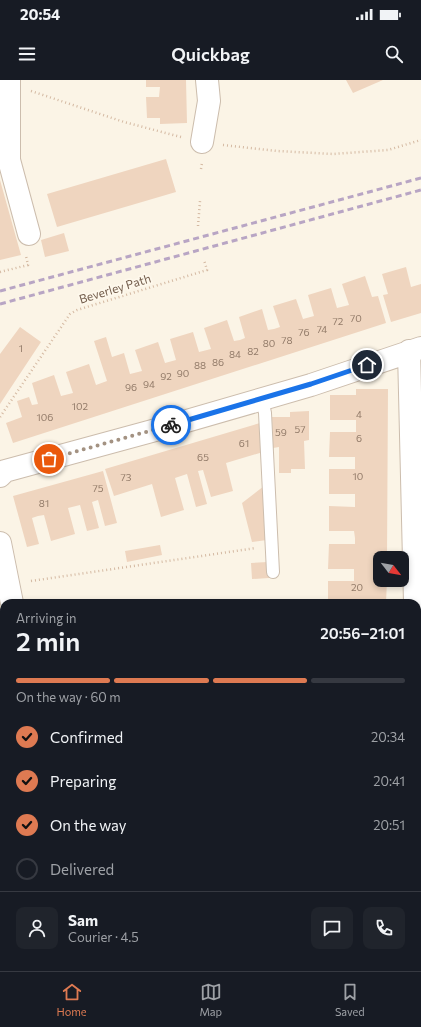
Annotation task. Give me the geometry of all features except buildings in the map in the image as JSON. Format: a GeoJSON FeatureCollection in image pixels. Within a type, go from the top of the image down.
{"type":"FeatureCollection","features":[{"type":"Feature","properties":{"kind":"street"},"geometry":{"type":"LineString","coordinates":[[9,80],[9,160],[29,234]]}},
{"type":"Feature","properties":{"kind":"street"},"geometry":{"type":"LineString","coordinates":[[202,142],[209,101],[207,80]]}},
{"type":"Feature","properties":{"kind":"street"},"geometry":{"type":"LineString","coordinates":[[0,476],[6,470],[152,431],[262,399],[415,349],[415,599]]}},
{"type":"Feature","properties":{"kind":"street"},"geometry":{"type":"LineString","coordinates":[[0,543],[11,599]]}},
{"type":"Feature","properties":{"kind":"lane"},"geometry":{"type":"LineString","coordinates":[[262,399],[265,413],[273,572]]}},
{"type":"Feature","properties":{"kind":"path"},"geometry":{"type":"LineString","coordinates":[[198,226],[200,201]]}},
{"type":"Feature","properties":{"kind":"path"},"geometry":{"type":"LineString","coordinates":[[0,272],[28,265],[21,237],[29,234]]}},
{"type":"Feature","properties":{"kind":"path","name":"Beverley Path"},"geometry":{"type":"LineString","coordinates":[[0,417],[70,314],[76,310],[207,270],[204,260]]}},
{"type":"Feature","properties":{"kind":"path"},"geometry":{"type":"LineString","coordinates":[[28,581],[272,546]]}},
{"type":"Feature","properties":{"kind":"railway"},"geometry":{"type":"LineString","coordinates":[[0,291],[421,178]]}},
{"type":"Feature","properties":{"kind":"railway"},"geometry":{"type":"LineString","coordinates":[[0,304],[421,190]]}},
{"type":"Feature","properties":{"kind":"way so far"},"geometry":{"type":"LineString","coordinates":[[49,459],[171,425]]}},
{"type":"Feature","properties":{"kind":"route"},"geometry":{"type":"LineString","coordinates":[[171,425],[311,384],[367,365]]}}]}
